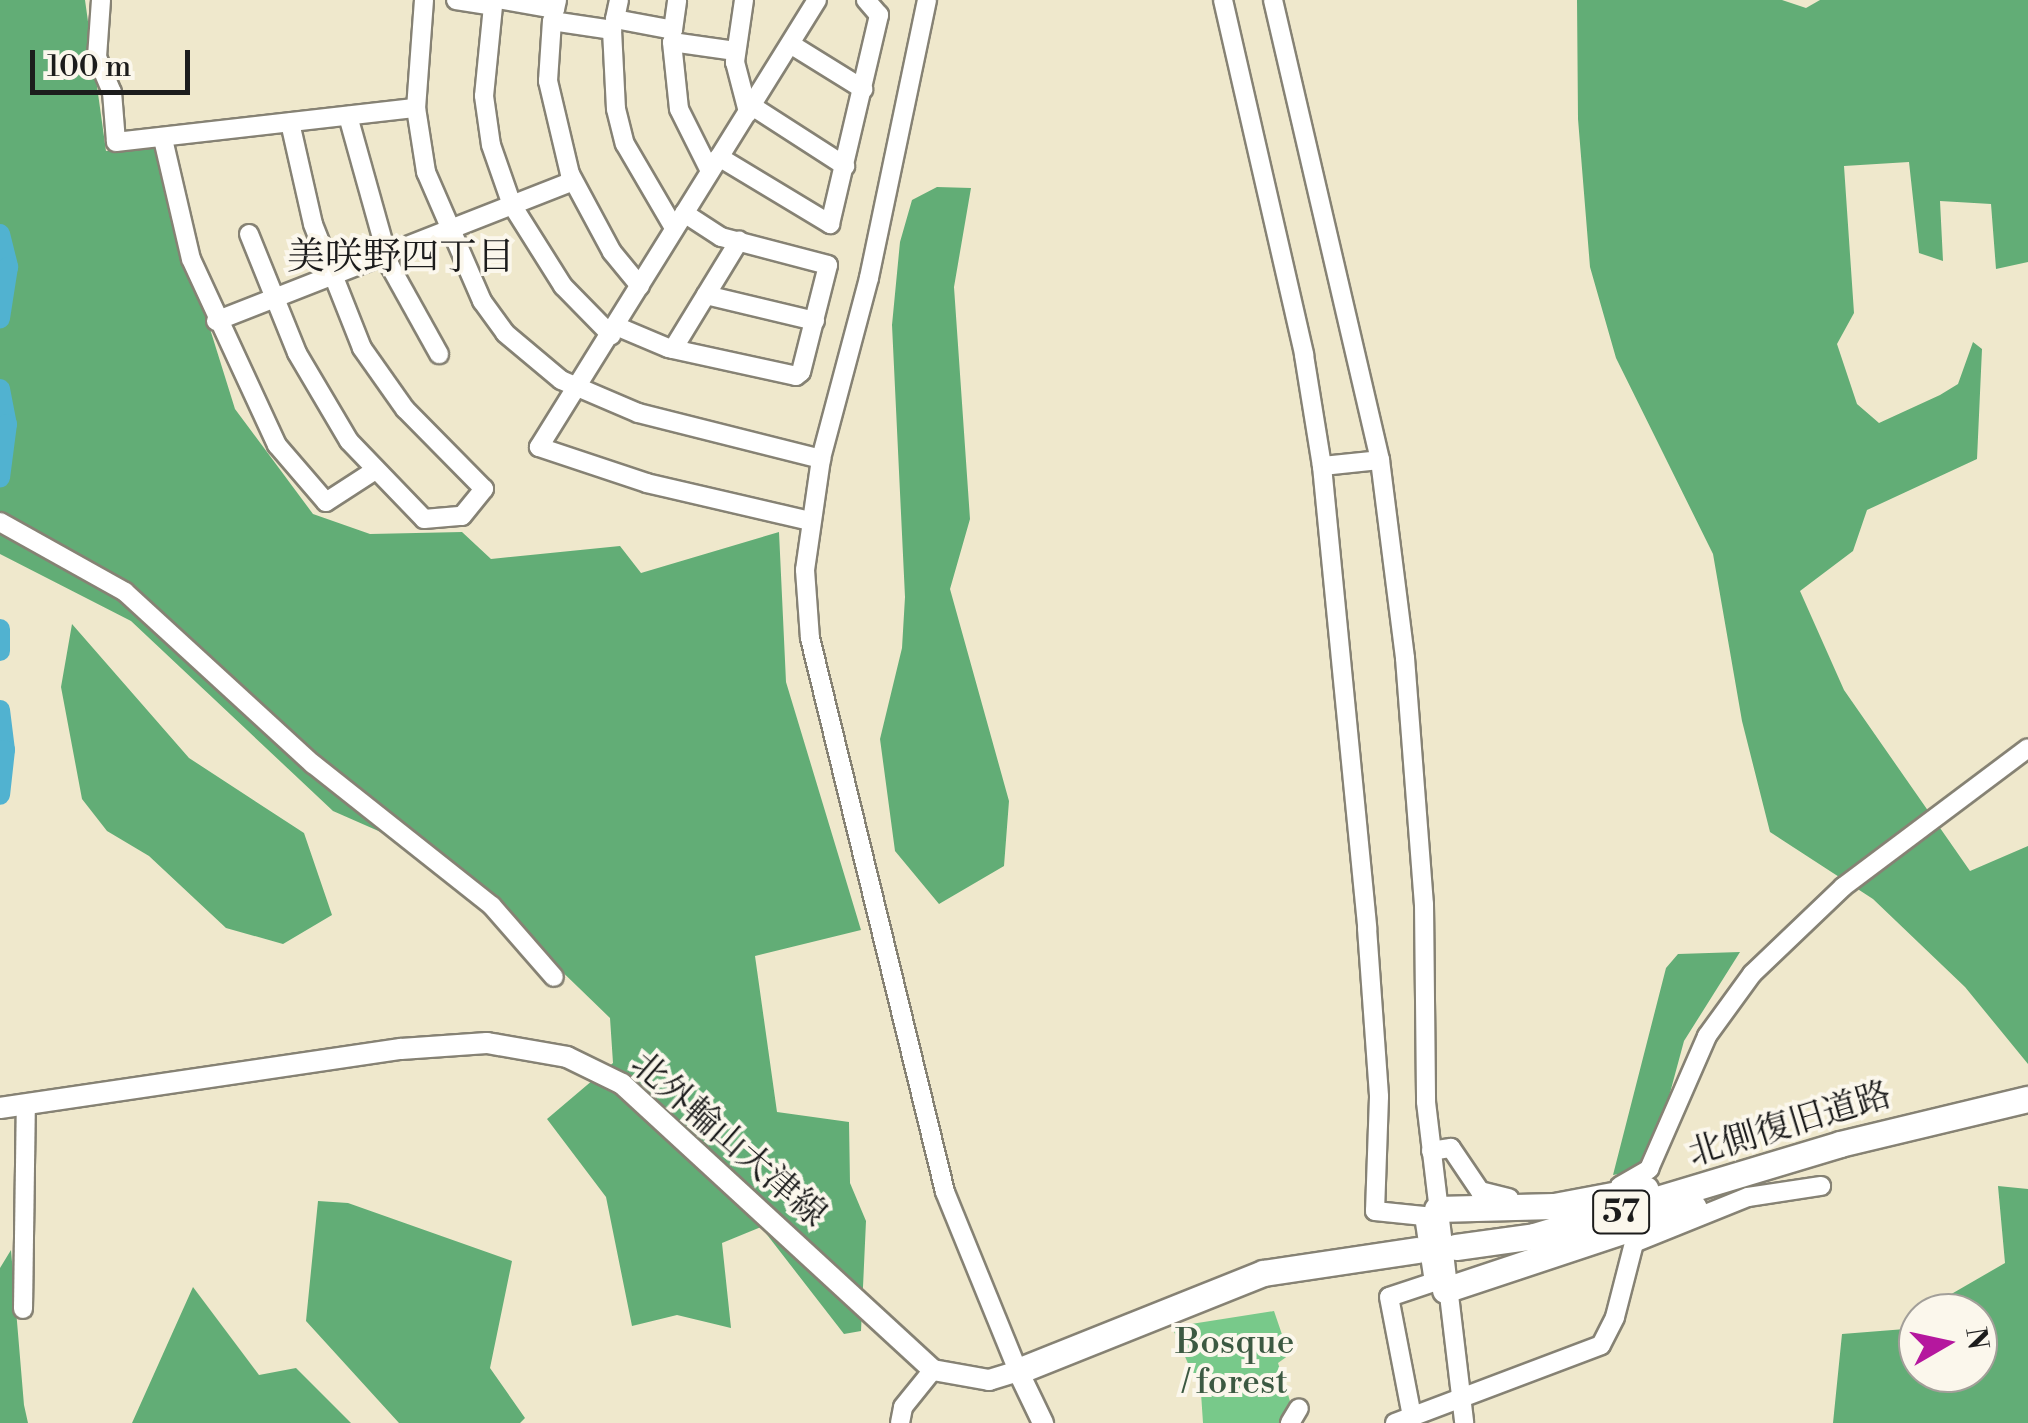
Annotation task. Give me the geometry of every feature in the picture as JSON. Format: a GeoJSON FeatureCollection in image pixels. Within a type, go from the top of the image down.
{"type":"FeatureCollection","features":[{"type":"Feature","properties":{"kind":"highway","name":"北側復旧道路"},"geometry":{"type":"LineString","coordinates":[[1456,1247],[1534,1236],[1918,1122],[2028,1099]]}},
{"type":"Feature","properties":{"kind":"highway"},"geometry":{"type":"LineString","coordinates":[[1437,1209],[1554,1206],[1784,1163]]}},
{"type":"Feature","properties":{"kind":"highway"},"geometry":{"type":"LineString","coordinates":[[1446,1290],[1705,1202],[1784,1163]]}},
{"type":"Feature","properties":{"kind":"highway"},"geometry":{"type":"LineString","coordinates":[[1018,1371],[1263,1273],[1418,1250]]}},
{"type":"Feature","properties":{"kind":"main road","name":"北外輪山大津線"},"geometry":{"type":"LineString","coordinates":[[0,1108],[402,1049],[487,1043],[567,1057],[622,1084],[933,1370]]}},
{"type":"Feature","properties":{"kind":"main road"},"geometry":{"type":"LineString","coordinates":[[933,1370],[989,1380],[1018,1371],[1043,1423]]}},
{"type":"Feature","properties":{"kind":"street"},"geometry":{"type":"LineString","coordinates":[[101,0],[97,57],[112,92],[116,142],[416,108]]}},
{"type":"Feature","properties":{"kind":"street"},"geometry":{"type":"LineString","coordinates":[[424,0],[416,108],[426,172],[447,230],[505,333],[531,359],[579,388],[638,413],[821,459]]}},
{"type":"Feature","properties":{"kind":"street"},"geometry":{"type":"LineString","coordinates":[[456,0],[554,10],[734,52]]}},
{"type":"Feature","properties":{"kind":"street"},"geometry":{"type":"LineString","coordinates":[[497,2],[484,96],[491,145],[512,205],[563,286],[614,330],[673,349],[796,376],[828,265],[739,242],[679,221],[625,144],[616,109],[613,24],[619,0]]}},
{"type":"Feature","properties":{"kind":"street"},"geometry":{"type":"LineString","coordinates":[[678,0],[672,36],[679,109],[715,164],[826,225],[833,219],[879,15],[866,0]]}},
{"type":"Feature","properties":{"kind":"street"},"geometry":{"type":"LineString","coordinates":[[744,0],[734,52],[750,109],[845,166]]}},
{"type":"Feature","properties":{"kind":"street"},"geometry":{"type":"LineString","coordinates":[[810,521],[647,483],[539,447],[818,0]]}},
{"type":"Feature","properties":{"kind":"street"},"geometry":{"type":"LineString","coordinates":[[927,0],[868,278],[821,459],[810,521],[810,638],[885,962],[945,1192],[1018,1371]]}},
{"type":"Feature","properties":{"kind":"street"},"geometry":{"type":"LineString","coordinates":[[1223,0],[1304,355],[1322,466],[1368,928],[1379,1097],[1375,1211],[1424,1216],[1434,1282],[1389,1297],[1404,1420],[1601,1346],[1634,1243],[1748,1197],[1821,1186]]}},
{"type":"Feature","properties":{"kind":"street"},"geometry":{"type":"LineString","coordinates":[[1272,0],[1380,460],[1405,658],[1424,904],[1431,1151],[1458,1400],[1464,1423]]}},
{"type":"Feature","properties":{"kind":"street"},"geometry":{"type":"LineString","coordinates":[[554,10],[548,81],[573,181],[612,252],[640,286]]}},
{"type":"Feature","properties":{"kind":"street"},"geometry":{"type":"LineString","coordinates":[[792,45],[862,89]]}},
{"type":"Feature","properties":{"kind":"street"},"geometry":{"type":"LineString","coordinates":[[348,116],[386,254],[439,354]]}},
{"type":"Feature","properties":{"kind":"street"},"geometry":{"type":"LineString","coordinates":[[249,234],[274,300],[321,397],[374,471],[424,519],[462,516],[484,489],[381,378],[331,276],[290,122]]}},
{"type":"Feature","properties":{"kind":"street"},"geometry":{"type":"LineString","coordinates":[[164,138],[190,259],[277,445],[326,502],[374,471]]}},
{"type":"Feature","properties":{"kind":"street"},"geometry":{"type":"LineString","coordinates":[[216,321],[573,181]]}},
{"type":"Feature","properties":{"kind":"street"},"geometry":{"type":"LineString","coordinates":[[673,349],[739,242]]}},
{"type":"Feature","properties":{"kind":"street"},"geometry":{"type":"LineString","coordinates":[[706,295],[814,321]]}},
{"type":"Feature","properties":{"kind":"street"},"geometry":{"type":"LineString","coordinates":[[1322,466],[1380,460]]}},
{"type":"Feature","properties":{"kind":"street"},"geometry":{"type":"LineString","coordinates":[[0,522],[125,592],[312,764],[492,906],[554,977]]}},
{"type":"Feature","properties":{"kind":"street"},"geometry":{"type":"LineString","coordinates":[[1431,1151],[1451,1148],[1480,1191],[1498,1198],[1634,1183],[1659,1152],[1707,1036],[1752,974],[1844,887],[2028,748]]}},
{"type":"Feature","properties":{"kind":"street"},"geometry":{"type":"LineString","coordinates":[[24,1308],[26,1104]]}},
{"type":"Feature","properties":{"kind":"street"},"geometry":{"type":"LineString","coordinates":[[900,1423],[903,1407],[933,1370]]}},
{"type":"Feature","properties":{"kind":"green space"},"geometry":{"type":"Polygon","coordinates":[[[0,0],[85,0],[106,151],[153,146],[235,409],[313,514],[370,534],[462,532],[491,559],[620,546],[641,573],[779,532],[786,682],[861,930],[755,956],[777,1112],[849,1122],[850,1183],[866,1221],[861,1331],[844,1334],[761,1227],[722,1243],[731,1328],[677,1315],[632,1326],[606,1197],[547,1119],[613,1063],[610,1018],[449,862],[333,811],[131,621],[0,554],[0,0]]]}},
{"type":"Feature","properties":{"kind":"green space"},"geometry":{"type":"Polygon","coordinates":[[[1577,0],[1782,0],[1806,8],[1820,0],[2028,0],[2028,262],[1996,269],[1991,204],[1940,201],[1943,261],[1919,253],[1909,162],[1844,166],[1854,313],[1837,344],[1857,404],[1879,423],[1940,395],[1958,384],[1973,342],[1982,349],[1977,459],[1867,510],[1853,551],[1800,591],[1844,690],[1970,871],[2028,846],[2028,1064],[1965,987],[1873,899],[1770,832],[1742,721],[1713,554],[1616,358],[1590,267],[1578,119],[1577,0]]]}},
{"type":"Feature","properties":{"kind":"green space"},"geometry":{"type":"Polygon","coordinates":[[[937,187],[971,188],[954,287],[970,519],[950,589],[1009,801],[1004,866],[939,904],[895,851],[880,739],[902,648],[905,597],[892,325],[900,242],[912,200],[937,187]]]}},
{"type":"Feature","properties":{"kind":"green space"},"geometry":{"type":"Polygon","coordinates":[[[72,624],[189,758],[304,833],[332,915],[283,944],[226,928],[149,856],[107,831],[82,799],[61,687],[72,624]]]}},
{"type":"Feature","properties":{"kind":"green space"},"geometry":{"type":"Polygon","coordinates":[[[1740,952],[1684,1041],[1657,1141],[1636,1171],[1613,1175],[1666,968],[1678,954],[1740,952]]]}},
{"type":"Feature","properties":{"kind":"green space"},"geometry":{"type":"Polygon","coordinates":[[[1998,1186],[2028,1189],[2028,1423],[1833,1423],[1842,1334],[1898,1330],[1898,1393],[1998,1393],[1998,1293],[1953,1293],[2005,1263],[1998,1186]]]}},
{"type":"Feature","properties":{"kind":"green space"},"geometry":{"type":"Polygon","coordinates":[[[318,1201],[348,1203],[512,1261],[490,1368],[525,1418],[520,1423],[399,1423],[306,1321],[318,1201]]]}},
{"type":"Feature","properties":{"kind":"green space"},"geometry":{"type":"Polygon","coordinates":[[[11,1250],[28,1423],[0,1423],[0,1268],[11,1250]]]}},
{"type":"Feature","properties":{"kind":"green space"},"geometry":{"type":"Polygon","coordinates":[[[193,1287],[259,1375],[296,1368],[351,1423],[132,1423],[193,1287]]]}},
{"type":"Feature","properties":{"kind":"green space","name":"Bosque / forest"},"geometry":{"type":"Polygon","coordinates":[[[1274,1311],[1289,1355],[1278,1363],[1290,1401],[1283,1423],[1203,1423],[1201,1393],[1172,1327],[1274,1311]]]}},
{"type":"Feature","properties":{"kind":"waterway"},"geometry":{"type":"LineString","coordinates":[[0,234],[8,267],[0,318]]}},
{"type":"Feature","properties":{"kind":"waterway"},"geometry":{"type":"LineString","coordinates":[[0,389],[7,424],[0,478]]}},
{"type":"Feature","properties":{"kind":"waterway"},"geometry":{"type":"LineString","coordinates":[[0,629],[0,651]]}},
{"type":"Feature","properties":{"kind":"waterway"},"geometry":{"type":"LineString","coordinates":[[0,710],[5,750],[0,795]]}},
{"type":"Feature","properties":{"kind":"district","name":"美咲野四丁目"},"geometry":{"type":"Point","coordinates":[401,258]}}]}
